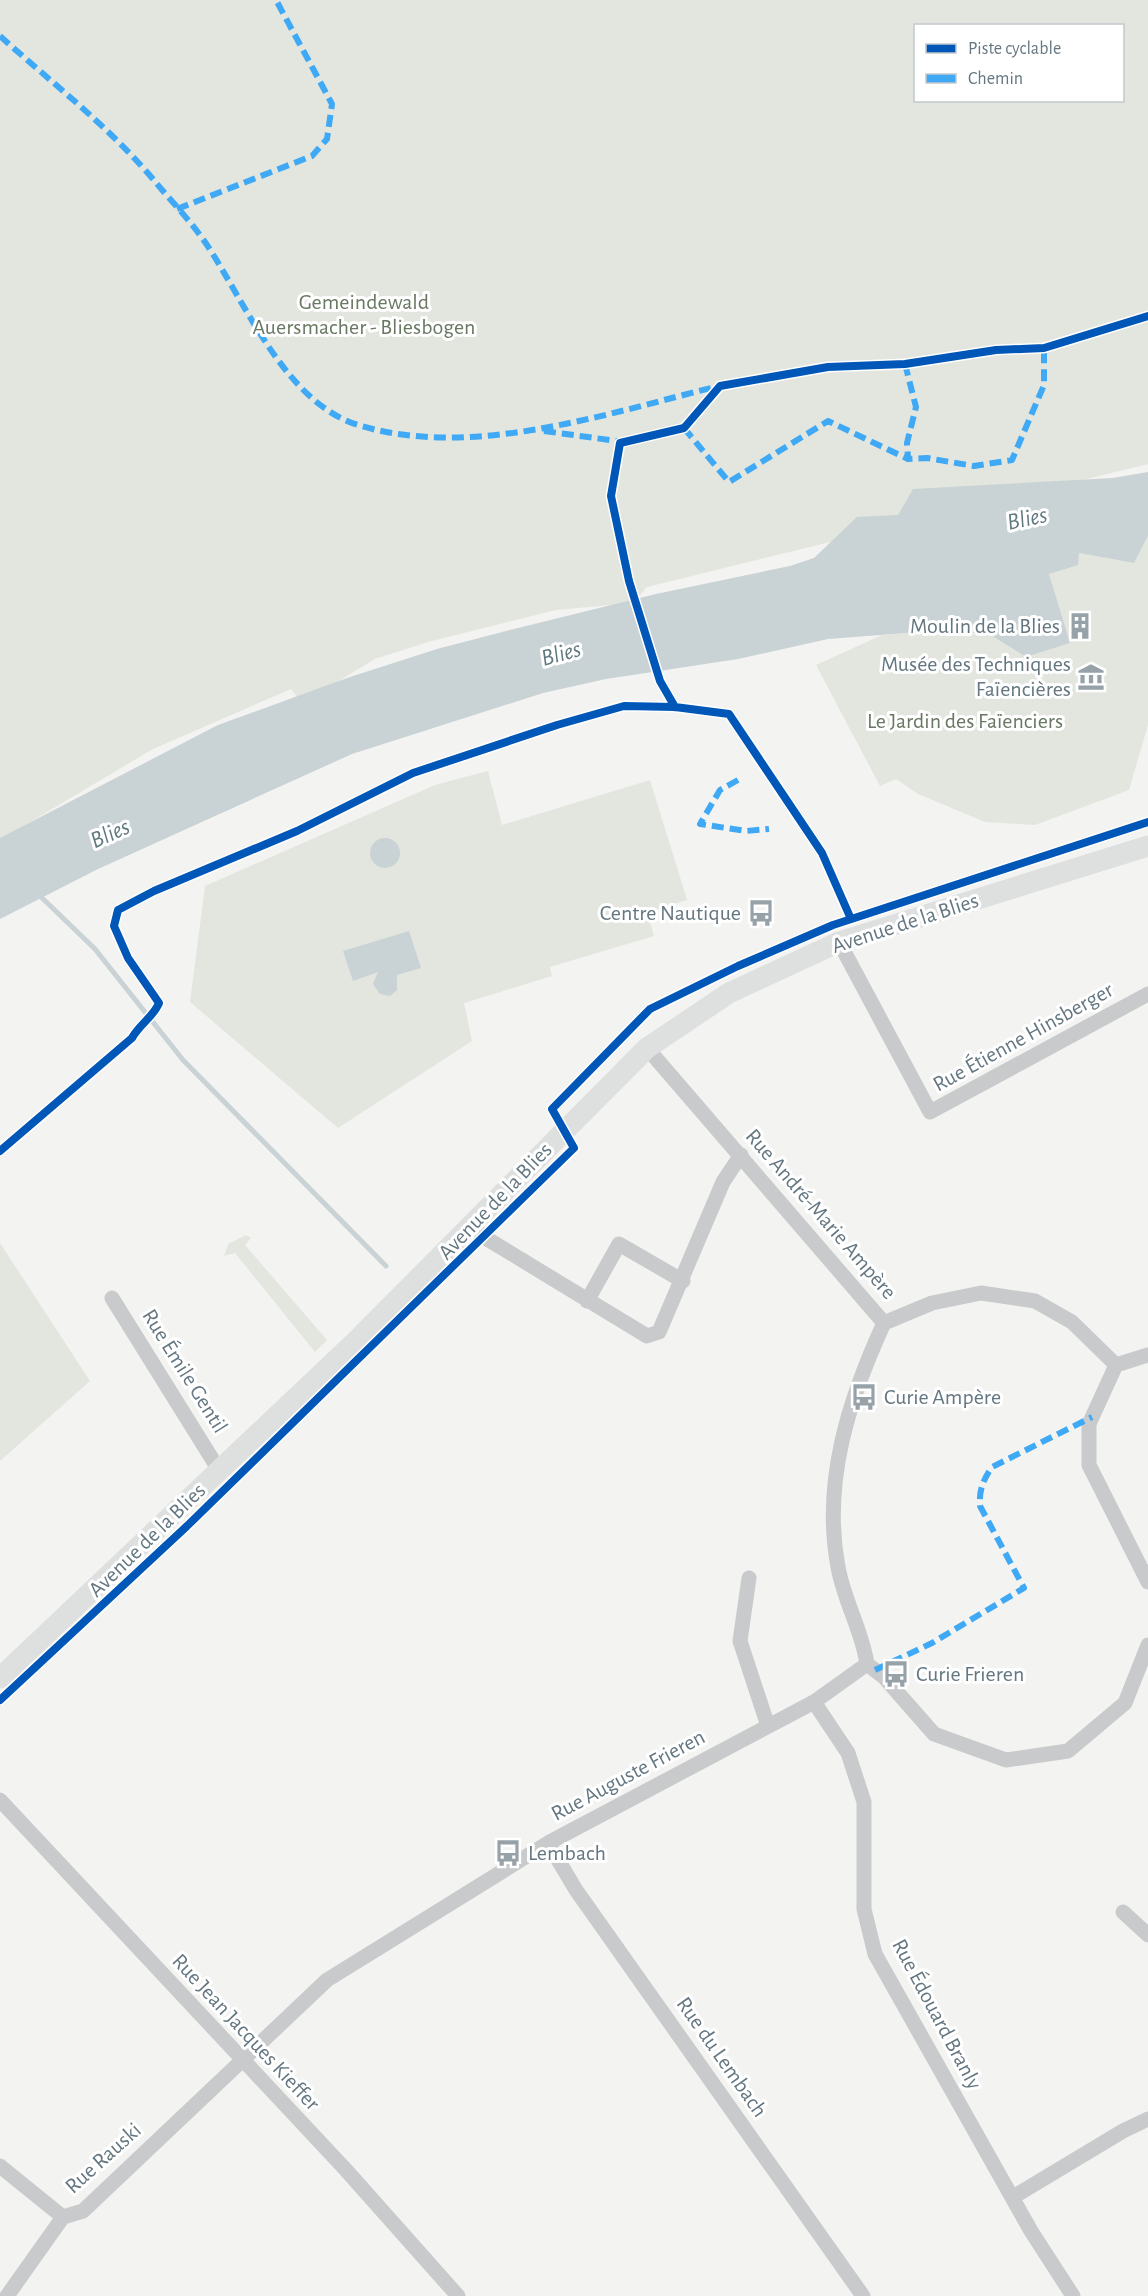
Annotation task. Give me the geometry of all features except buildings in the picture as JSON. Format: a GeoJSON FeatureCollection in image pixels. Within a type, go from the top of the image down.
{"type":"FeatureCollection","features":[{"type":"Feature","properties":{"kind":"main road","name":"Avenue de la Blies"},"geometry":{"type":"LineString","coordinates":[[0,1678],[359,1338],[612,1080],[647,1048],[729,993],[839,942],[1148,846]]}},
{"type":"Feature","properties":{"kind":"street","name":"Rue Étienne Hinsberger"},"geometry":{"type":"LineString","coordinates":[[839,942],[930,1112],[1148,994]]}},
{"type":"Feature","properties":{"kind":"street","name":"Rue André-Marie Ampère"},"geometry":{"type":"LineString","coordinates":[[647,1048],[884,1323],[932,1303],[981,1293],[1035,1301],[1072,1322],[1116,1365]]}},
{"type":"Feature","properties":{"kind":"street"},"geometry":{"type":"LineString","coordinates":[[472,1224],[484,1237],[647,1336],[659,1332],[683,1281],[723,1182],[741,1155]]}},
{"type":"Feature","properties":{"kind":"street"},"geometry":{"type":"LineString","coordinates":[[587,1301],[619,1244],[683,1281]]}},
{"type":"Feature","properties":{"kind":"street","name":"Rue Émile Gentil"},"geometry":{"type":"LineString","coordinates":[[112,1298],[219,1470]]}},
{"type":"Feature","properties":{"kind":"street"},"geometry":{"type":"LineString","coordinates":[[884,1323],[868,1358],[843,1431],[832,1503],[838,1569],[863,1641],[867,1664],[884,1677],[934,1734],[1006,1760],[1068,1751],[1125,1702],[1148,1645]]}},
{"type":"Feature","properties":{"kind":"street"},"geometry":{"type":"LineString","coordinates":[[1148,1355],[1116,1365],[1089,1424],[1089,1465],[1148,1582]]}},
{"type":"Feature","properties":{"kind":"street"},"geometry":{"type":"LineString","coordinates":[[749,1578],[740,1641],[768,1726]]}},
{"type":"Feature","properties":{"kind":"street","name":"Rue Auguste Frieren"},"geometry":{"type":"LineString","coordinates":[[241,2060],[327,1980],[548,1843],[814,1702],[867,1664]]}},
{"type":"Feature","properties":{"kind":"street","name":"Rue Édouard Branly"},"geometry":{"type":"LineString","coordinates":[[814,1702],[849,1753],[864,1802],[864,1908],[875,1954],[1072,2296]]}},
{"type":"Feature","properties":{"kind":"street","name":"Rue Jean Jacques Kieffer"},"geometry":{"type":"LineString","coordinates":[[0,1800],[346,2170],[458,2296]]}},
{"type":"Feature","properties":{"kind":"street","name":"Rue du Lembach"},"geometry":{"type":"LineString","coordinates":[[548,1843],[576,1890],[862,2296]]}},
{"type":"Feature","properties":{"kind":"street"},"geometry":{"type":"LineString","coordinates":[[1123,1912],[1148,1935]]}},
{"type":"Feature","properties":{"kind":"street","name":"Rue Rauski"},"geometry":{"type":"LineString","coordinates":[[7,2296],[63,2217],[83,2211],[241,2060]]}},
{"type":"Feature","properties":{"kind":"street"},"geometry":{"type":"LineString","coordinates":[[1013,2197],[1123,2131],[1148,2119]]}},
{"type":"Feature","properties":{"kind":"street"},"geometry":{"type":"LineString","coordinates":[[0,2166],[63,2217]]}},
{"type":"Feature","properties":{"kind":"green space","name":"Gemeindewald Auersmacher - Bliesbogen"},"geometry":{"type":"Polygon","coordinates":[[[0,0],[1148,0],[1148,464],[647,587],[633,603],[556,610],[428,642],[375,659],[302,703],[291,689],[153,749],[0,840],[0,0]]]}},
{"type":"Feature","properties":{"kind":"green space","name":"Le Jardin des Faïenciers"},"geometry":{"type":"Polygon","coordinates":[[[1148,536],[1148,725],[1129,790],[1035,825],[985,822],[918,794],[896,779],[880,786],[816,665],[882,635],[932,631],[989,634],[1026,657],[1069,643],[1049,574],[1079,553],[1134,563],[1148,536]]]}},
{"type":"Feature","properties":{"kind":"green space"},"geometry":{"type":"Polygon","coordinates":[[[488,771],[502,825],[650,780],[687,900],[647,912],[654,936],[550,967],[552,976],[464,1003],[472,1041],[338,1128],[190,1002],[205,886],[435,785],[488,771]]]}},
{"type":"Feature","properties":{"kind":"green space"},"geometry":{"type":"Polygon","coordinates":[[[246,1235],[251,1238],[245,1245],[327,1340],[315,1352],[235,1253],[224,1256],[228,1244],[246,1235]]]}},
{"type":"Feature","properties":{"kind":"green space"},"geometry":{"type":"Polygon","coordinates":[[[0,1243],[90,1381],[0,1461],[0,1243]]]}},
{"type":"Feature","properties":{"kind":"water","name":"Blies"},"geometry":{"type":"Polygon","coordinates":[[[1148,472],[1148,536],[1134,563],[1079,553],[1078,565],[1049,574],[1070,643],[1026,657],[989,634],[932,631],[828,639],[738,659],[606,679],[543,693],[352,754],[98,869],[0,919],[0,838],[218,725],[347,678],[437,649],[656,594],[790,566],[814,558],[857,517],[898,515],[913,489],[1113,478],[1148,472]]]}},
{"type":"Feature","properties":{"kind":"water"},"geometry":{"type":"Polygon","coordinates":[[[385,838],[396,842],[400,853],[396,864],[385,868],[374,864],[370,853],[374,842],[385,838]]]}},
{"type":"Feature","properties":{"kind":"water"},"geometry":{"type":"Polygon","coordinates":[[[409,931],[421,968],[397,975],[397,990],[390,996],[380,994],[373,984],[378,972],[353,981],[343,951],[409,931]]]}},
{"type":"Feature","properties":{"kind":"waterway"},"geometry":{"type":"LineString","coordinates":[[37,893],[95,949],[183,1060],[386,1266]]}},
{"type":"Feature","properties":{"kind":"marked path"},"geometry":{"type":"LineString","coordinates":[[177,209],[312,156],[327,139],[332,104],[276,0]]}},
{"type":"Feature","properties":{"kind":"marked path"},"geometry":{"type":"LineString","coordinates":[[0,36],[98,122],[152,178],[207,245],[270,349],[289,374],[310,396],[332,413],[358,425],[402,434],[447,437],[493,435],[540,429],[719,386]]}},
{"type":"Feature","properties":{"kind":"marked path"},"geometry":{"type":"LineString","coordinates":[[905,364],[916,407],[907,443],[908,459],[927,458],[974,466],[1012,460],[1044,385],[1044,348]]}},
{"type":"Feature","properties":{"kind":"marked path"},"geometry":{"type":"LineString","coordinates":[[684,428],[729,482],[828,421],[908,459]]}},
{"type":"Feature","properties":{"kind":"marked path"},"geometry":{"type":"LineString","coordinates":[[544,431],[624,442]]}},
{"type":"Feature","properties":{"kind":"marked path"},"geometry":{"type":"LineString","coordinates":[[738,780],[720,790],[700,824],[746,831],[769,829]]}},
{"type":"Feature","properties":{"kind":"marked path"},"geometry":{"type":"LineString","coordinates":[[875,1670],[932,1643],[1024,1588],[980,1506],[984,1481],[992,1467],[1092,1417]]}},
{"type":"Feature","properties":{"kind":"cycle path"},"geometry":{"type":"LineString","coordinates":[[675,707],[660,681],[629,581],[611,496],[620,443],[684,428],[720,386],[828,367],[905,364],[996,350],[1044,348],[1148,316]]}},
{"type":"Feature","properties":{"kind":"cycle path"},"geometry":{"type":"LineString","coordinates":[[0,1151],[132,1038],[159,1003],[128,958],[114,926],[118,910],[154,891],[297,831],[413,773],[557,725],[624,706],[675,707],[729,714],[822,853],[851,919]]}},
{"type":"Feature","properties":{"kind":"cycle path"},"geometry":{"type":"LineString","coordinates":[[0,1700],[187,1526],[574,1148],[552,1109],[650,1009],[738,966],[833,925],[1148,822]]}},
{"type":"Feature","properties":{"kind":"place","name":"Moulin de la Blies"},"geometry":{"type":"Point","coordinates":[1080,626]}},
{"type":"Feature","properties":{"kind":"place","name":"Musée des Techniques Faïencières"},"geometry":{"type":"Point","coordinates":[1091,677]}},
{"type":"Feature","properties":{"kind":"place","name":"Centre Nautique"},"geometry":{"type":"Point","coordinates":[761,913]}},
{"type":"Feature","properties":{"kind":"place","name":"Curie Ampère"},"geometry":{"type":"Point","coordinates":[864,1397]}},
{"type":"Feature","properties":{"kind":"place","name":"Curie Frieren"},"geometry":{"type":"Point","coordinates":[896,1674]}},
{"type":"Feature","properties":{"kind":"place","name":"Lembach"},"geometry":{"type":"Point","coordinates":[508,1853]}}]}
